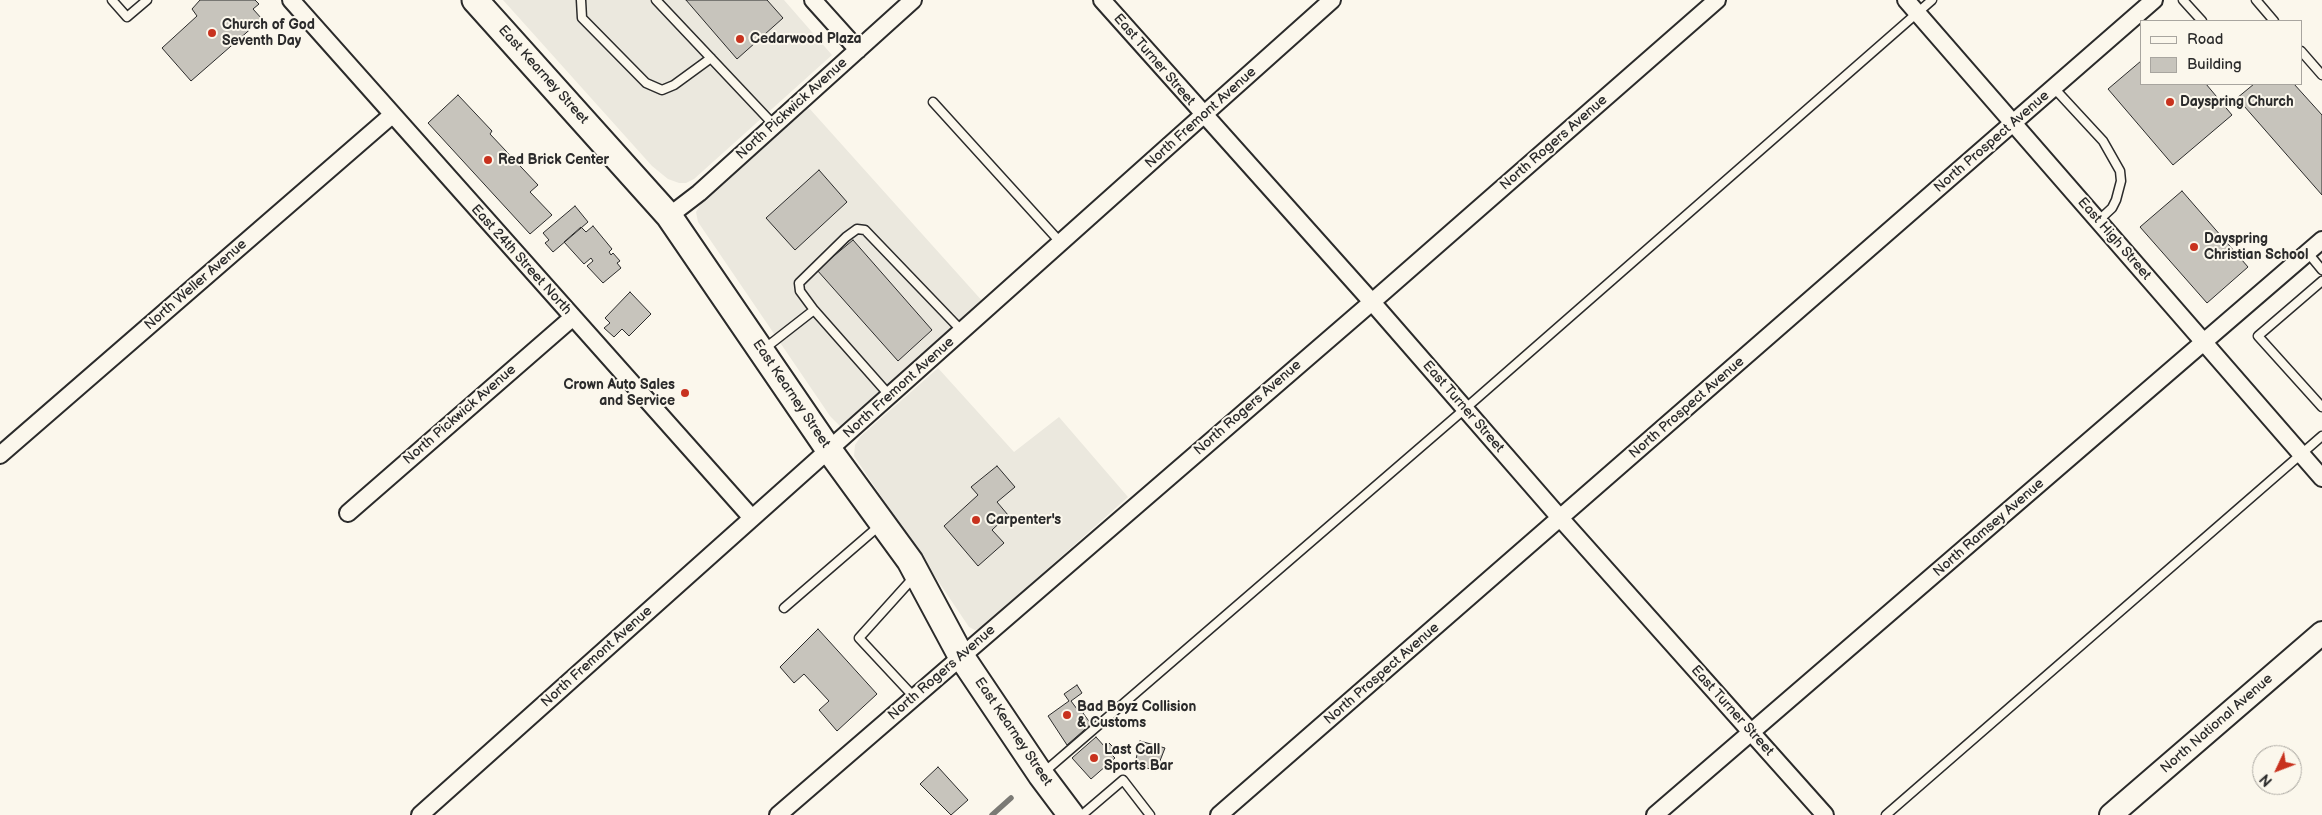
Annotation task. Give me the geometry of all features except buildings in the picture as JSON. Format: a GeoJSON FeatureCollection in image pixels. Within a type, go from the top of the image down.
{"type":"FeatureCollection","features":[{"type":"Feature","properties":{"kind":"main road","name":"East Kearney Street"},"geometry":{"type":"LineString","coordinates":[[475,0],[668,216],[917,574],[961,656],[1041,775],[1071,815]]}},
{"type":"Feature","properties":{"kind":"main road","name":"North National Avenue"},"geometry":{"type":"LineString","coordinates":[[2111,815],[2322,632]]}},
{"type":"Feature","properties":{"kind":"street"},"geometry":{"type":"LineString","coordinates":[[814,0],[858,50]]}},
{"type":"Feature","properties":{"kind":"street","name":"North Pickwick Avenue"},"geometry":{"type":"LineString","coordinates":[[668,216],[699,193],[913,0]]}},
{"type":"Feature","properties":{"kind":"street","name":"East Turner Street"},"geometry":{"type":"LineString","coordinates":[[1102,0],[1372,302],[1561,519],[1825,815]]}},
{"type":"Feature","properties":{"kind":"street","name":"North Fremont Avenue"},"geometry":{"type":"LineString","coordinates":[[420,815],[1332,0]]}},
{"type":"Feature","properties":{"kind":"street","name":"North Rogers Avenue"},"geometry":{"type":"LineString","coordinates":[[778,815],[1372,302],[1717,0]]}},
{"type":"Feature","properties":{"kind":"street","name":"East High Street"},"geometry":{"type":"LineString","coordinates":[[1906,0],[2322,478]]}},
{"type":"Feature","properties":{"kind":"street","name":"North Prospect Avenue"},"geometry":{"type":"LineString","coordinates":[[1219,815],[1561,519],[2154,0]]}},
{"type":"Feature","properties":{"kind":"street","name":"East 24th Street North"},"geometry":{"type":"LineString","coordinates":[[295,1],[392,115],[752,518]]}},
{"type":"Feature","properties":{"kind":"street","name":"North Weller Avenue"},"geometry":{"type":"LineString","coordinates":[[0,455],[392,115]]}},
{"type":"Feature","properties":{"kind":"street","name":"North Ramsey Avenue"},"geometry":{"type":"LineString","coordinates":[[1656,815],[2204,344],[2322,240]]}},
{"type":"Feature","properties":{"kind":"street","name":"North Pickwick Avenue"},"geometry":{"type":"LineString","coordinates":[[348,513],[572,318]]}},
{"type":"Feature","properties":{"kind":"lane"},"geometry":{"type":"LineString","coordinates":[[112,0],[127,17],[147,0]]}},
{"type":"Feature","properties":{"kind":"lane"},"geometry":{"type":"LineString","coordinates":[[581,0],[582,18],[646,83],[662,90],[674,85],[711,58]]}},
{"type":"Feature","properties":{"kind":"lane"},"geometry":{"type":"LineString","coordinates":[[656,0],[774,125]]}},
{"type":"Feature","properties":{"kind":"lane"},"geometry":{"type":"LineString","coordinates":[[1041,775],[1932,0]]}},
{"type":"Feature","properties":{"kind":"lane"},"geometry":{"type":"LineString","coordinates":[[2183,0],[2201,20]]}},
{"type":"Feature","properties":{"kind":"lane"},"geometry":{"type":"LineString","coordinates":[[2256,0],[2273,20]]}},
{"type":"Feature","properties":{"kind":"lane"},"geometry":{"type":"LineString","coordinates":[[2302,53],[2322,75]]}},
{"type":"Feature","properties":{"kind":"lane"},"geometry":{"type":"LineString","coordinates":[[2054,88],[2103,141],[2120,171],[2121,181],[2116,200],[2098,221]]}},
{"type":"Feature","properties":{"kind":"lane"},"geometry":{"type":"LineString","coordinates":[[933,102],[1061,243]]}},
{"type":"Feature","properties":{"kind":"lane"},"geometry":{"type":"LineString","coordinates":[[890,396],[814,310],[800,291],[799,282],[846,237],[856,229],[865,230],[962,331]]}},
{"type":"Feature","properties":{"kind":"lane"},"geometry":{"type":"LineString","coordinates":[[2308,253],[2322,270]]}},
{"type":"Feature","properties":{"kind":"lane"},"geometry":{"type":"LineString","coordinates":[[2322,281],[2258,336],[2322,407]]}},
{"type":"Feature","properties":{"kind":"lane"},"geometry":{"type":"LineString","coordinates":[[762,351],[814,310]]}},
{"type":"Feature","properties":{"kind":"lane"},"geometry":{"type":"LineString","coordinates":[[1886,815],[2322,436]]}},
{"type":"Feature","properties":{"kind":"lane"},"geometry":{"type":"LineString","coordinates":[[784,608],[882,523]]}},
{"type":"Feature","properties":{"kind":"lane"},"geometry":{"type":"LineString","coordinates":[[914,697],[859,638],[917,574]]}},
{"type":"Feature","properties":{"kind":"lane"},"geometry":{"type":"LineString","coordinates":[[1082,815],[1123,780],[1150,815]]}},
{"type":"Feature","properties":{"kind":"shaded area"},"geometry":{"type":"Polygon","coordinates":[[[503,0],[784,0],[832,55],[694,179],[686,183],[679,183],[668,179],[652,166],[503,0]]]}},
{"type":"Feature","properties":{"kind":"shaded area"},"geometry":{"type":"Polygon","coordinates":[[[809,108],[984,303],[842,428],[830,416],[698,222],[696,212],[707,194],[809,108]]]}},
{"type":"Feature","properties":{"kind":"shaded area"},"geometry":{"type":"Polygon","coordinates":[[[938,368],[1014,452],[1059,417],[1128,497],[981,628],[975,630],[969,627],[854,456],[855,445],[861,436],[938,368]]]}},
{"type":"Feature","properties":{"kind":"waterway"},"geometry":{"type":"LineString","coordinates":[[992,815],[1011,798]]}},
{"type":"Feature","properties":{"kind":"place","name":"Church of God Seventh Day"},"geometry":{"type":"Point","coordinates":[212,33]}},
{"type":"Feature","properties":{"kind":"place","name":"Cedarwood Plaza"},"geometry":{"type":"Point","coordinates":[740,39]}},
{"type":"Feature","properties":{"kind":"place","name":"Dayspring Church"},"geometry":{"type":"Point","coordinates":[2170,102]}},
{"type":"Feature","properties":{"kind":"place","name":"Red Brick Center"},"geometry":{"type":"Point","coordinates":[488,160]}},
{"type":"Feature","properties":{"kind":"place","name":"Dayspring Christian School"},"geometry":{"type":"Point","coordinates":[2194,247]}},
{"type":"Feature","properties":{"kind":"place","name":"Crown Auto Sales and Service"},"geometry":{"type":"Point","coordinates":[685,393]}},
{"type":"Feature","properties":{"kind":"place","name":"Carpenter's"},"geometry":{"type":"Point","coordinates":[976,520]}},
{"type":"Feature","properties":{"kind":"place","name":"Bad Boyz Collision & Customs"},"geometry":{"type":"Point","coordinates":[1067,715]}},
{"type":"Feature","properties":{"kind":"place","name":"Last Call Sports Bar"},"geometry":{"type":"Point","coordinates":[1094,758]}}]}
